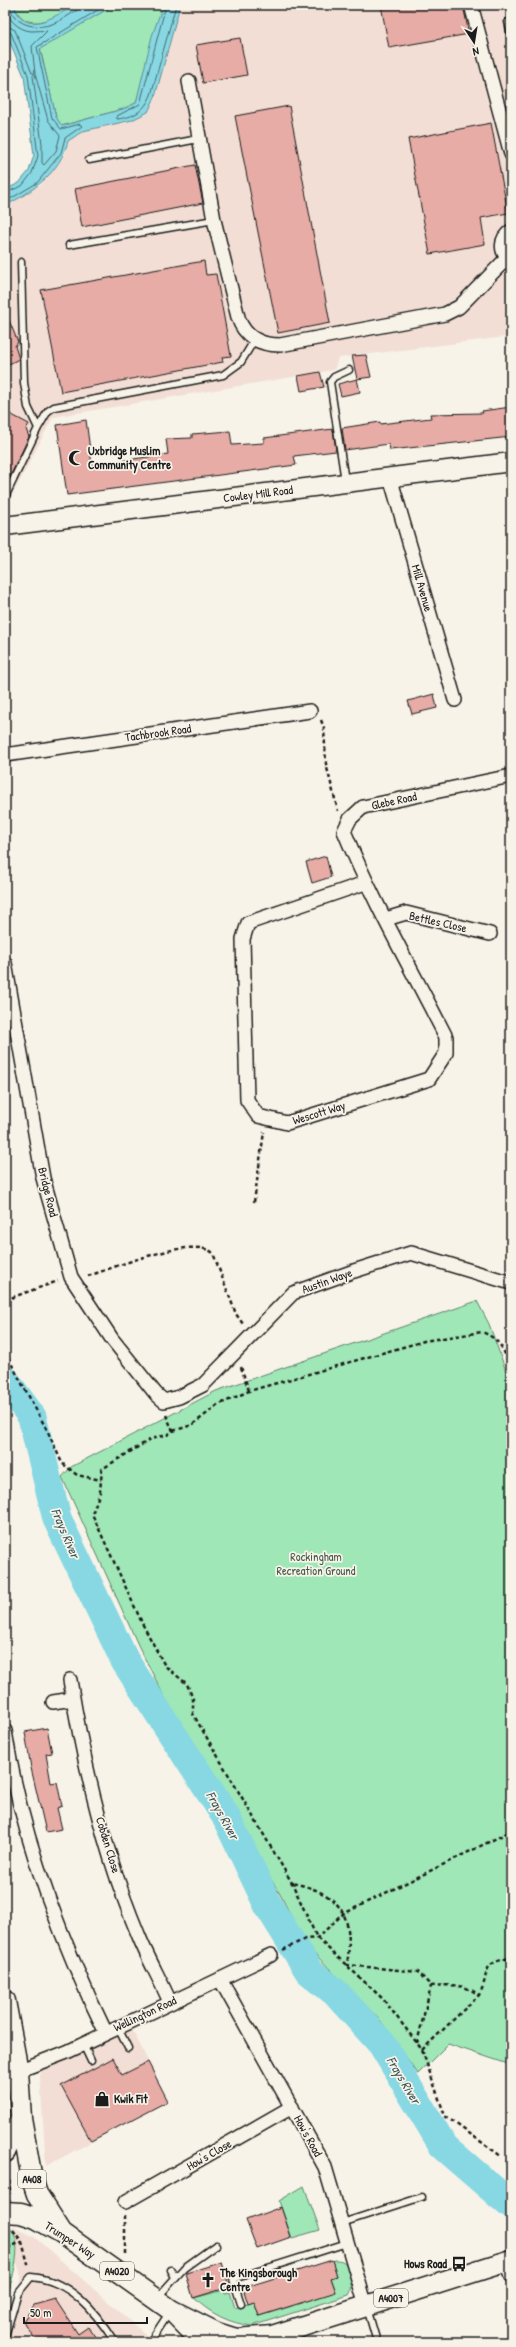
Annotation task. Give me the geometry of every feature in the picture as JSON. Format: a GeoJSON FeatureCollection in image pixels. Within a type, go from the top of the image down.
{"type":"FeatureCollection","features":[{"type":"Feature","properties":{"kind":"main road","name":"A408"},"geometry":{"type":"LineString","coordinates":[[6,2011],[10,2048],[18,2071],[21,2118],[27,2155],[37,2194],[62,2232]]}},
{"type":"Feature","properties":{"kind":"main road","name":"A408"},"geometry":{"type":"LineString","coordinates":[[5,2152],[21,2118]]}},
{"type":"Feature","properties":{"kind":"main road","name":"Trumper Way"},"geometry":{"type":"LineString","coordinates":[[8,2212],[36,2218],[62,2232],[164,2305],[202,2342]]}},
{"type":"Feature","properties":{"kind":"main road","name":"A4007"},"geometry":{"type":"LineString","coordinates":[[164,2305],[236,2339],[268,2339],[366,2306],[509,2266]]}},
{"type":"Feature","properties":{"kind":"street"},"geometry":{"type":"LineString","coordinates":[[471,5],[511,154]]}},
{"type":"Feature","properties":{"kind":"street"},"geometry":{"type":"LineString","coordinates":[[190,81],[198,139],[214,220],[240,324],[244,332],[255,340],[268,345],[280,345],[445,314],[459,307],[509,259],[502,250],[502,243],[504,237],[511,231]]}},
{"type":"Feature","properties":{"kind":"street","name":"Cowley Mill Road"},"geometry":{"type":"LineString","coordinates":[[5,526],[511,462]]}},
{"type":"Feature","properties":{"kind":"street","name":"Mill Avenue"},"geometry":{"type":"LineString","coordinates":[[390,477],[455,700]]}},
{"type":"Feature","properties":{"kind":"street","name":"Tachbrook Road"},"geometry":{"type":"LineString","coordinates":[[5,755],[310,711]]}},
{"type":"Feature","properties":{"kind":"street","name":"Glebe Road"},"geometry":{"type":"LineString","coordinates":[[344,831],[350,819],[363,807],[511,776]]}},
{"type":"Feature","properties":{"kind":"street"},"geometry":{"type":"LineString","coordinates":[[344,831],[365,883]]}},
{"type":"Feature","properties":{"kind":"street","name":"Wescott Way"},"geometry":{"type":"LineString","coordinates":[[365,883],[386,918],[446,1037],[446,1053],[429,1079],[286,1123],[258,1116],[247,1100],[243,939],[248,923],[365,883]]}},
{"type":"Feature","properties":{"kind":"street","name":"Bettles Close"},"geometry":{"type":"LineString","coordinates":[[386,918],[406,913],[490,934]]}},
{"type":"Feature","properties":{"kind":"street","name":"Bridge Road"},"geometry":{"type":"LineString","coordinates":[[5,963],[43,1178],[71,1277],[112,1339],[156,1394]]}},
{"type":"Feature","properties":{"kind":"street","name":"Austin Waye"},"geometry":{"type":"LineString","coordinates":[[156,1394],[164,1401],[179,1397],[203,1385],[293,1293],[411,1253],[511,1283]]}},
{"type":"Feature","properties":{"kind":"street","name":"Cobden Close"},"geometry":{"type":"LineString","coordinates":[[70,1680],[87,1776],[114,1866],[138,1934],[170,2002]]}},
{"type":"Feature","properties":{"kind":"street"},"geometry":{"type":"LineString","coordinates":[[53,1702],[73,1699]]}},
{"type":"Feature","properties":{"kind":"street"},"geometry":{"type":"LineString","coordinates":[[5,1731],[9,1757],[38,1873],[74,1967],[106,2033]]}},
{"type":"Feature","properties":{"kind":"street","name":"Wellington Road"},"geometry":{"type":"LineString","coordinates":[[18,2071],[118,2028],[276,1953]]}},
{"type":"Feature","properties":{"kind":"street","name":"How's Road"},"geometry":{"type":"LineString","coordinates":[[220,1979],[325,2166],[338,2221],[347,2243],[366,2306]]}},
{"type":"Feature","properties":{"kind":"street","name":"How's Close"},"geometry":{"type":"LineString","coordinates":[[125,2202],[292,2107]]}},
{"type":"Feature","properties":{"kind":"lane"},"geometry":{"type":"LineString","coordinates":[[508,22],[511,34]]}},
{"type":"Feature","properties":{"kind":"lane"},"geometry":{"type":"LineString","coordinates":[[89,160],[198,139]]}},
{"type":"Feature","properties":{"kind":"lane"},"geometry":{"type":"LineString","coordinates":[[69,245],[214,220]]}},
{"type":"Feature","properties":{"kind":"lane"},"geometry":{"type":"LineString","coordinates":[[20,262],[24,383],[28,407],[38,428]]}},
{"type":"Feature","properties":{"kind":"lane"},"geometry":{"type":"LineString","coordinates":[[5,497],[38,428],[48,411],[54,407],[223,375],[241,362],[255,340]]}},
{"type":"Feature","properties":{"kind":"lane"},"geometry":{"type":"LineString","coordinates":[[345,482],[330,382],[334,376],[349,370]]}},
{"type":"Feature","properties":{"kind":"lane"},"geometry":{"type":"LineString","coordinates":[[118,2028],[128,2048]]}},
{"type":"Feature","properties":{"kind":"lane"},"geometry":{"type":"LineString","coordinates":[[83,2044],[91,2061]]}},
{"type":"Feature","properties":{"kind":"lane"},"geometry":{"type":"LineString","coordinates":[[338,2221],[422,2197]]}},
{"type":"Feature","properties":{"kind":"lane"},"geometry":{"type":"LineString","coordinates":[[241,2304],[233,2279],[347,2243]]}},
{"type":"Feature","properties":{"kind":"lane"},"geometry":{"type":"LineString","coordinates":[[150,2342],[175,2277],[184,2268],[216,2245]]}},
{"type":"Feature","properties":{"kind":"lane"},"geometry":{"type":"LineString","coordinates":[[171,2270],[175,2277]]}},
{"type":"Feature","properties":{"kind":"lane"},"geometry":{"type":"LineString","coordinates":[[5,2336],[18,2293],[31,2277],[55,2282],[73,2292],[105,2327],[115,2342]]}},
{"type":"Feature","properties":{"kind":"lane"},"geometry":{"type":"LineString","coordinates":[[366,2306],[377,2342]]}},
{"type":"Feature","properties":{"kind":"path"},"geometry":{"type":"LineString","coordinates":[[324,728],[326,764],[344,831]]}},
{"type":"Feature","properties":{"kind":"path"},"geometry":{"type":"LineString","coordinates":[[254,1202],[266,1118]]}},
{"type":"Feature","properties":{"kind":"path"},"geometry":{"type":"LineString","coordinates":[[5,1300],[71,1277],[86,1277],[181,1248],[209,1250],[213,1253],[236,1314],[252,1336]]}},
{"type":"Feature","properties":{"kind":"path"},"geometry":{"type":"LineString","coordinates":[[510,2163],[445,2116],[422,2050],[417,2043],[383,2000],[317,1938],[292,1883],[193,1714],[193,1699],[187,1684],[165,1666],[143,1625],[92,1514],[101,1480],[102,1469],[151,1439],[167,1435],[192,1425],[218,1405],[249,1391],[424,1341],[482,1332],[498,1341],[504,1349],[511,1374]]}},
{"type":"Feature","properties":{"kind":"path"},"geometry":{"type":"LineString","coordinates":[[236,1351],[249,1391]]}},
{"type":"Feature","properties":{"kind":"path"},"geometry":{"type":"LineString","coordinates":[[5,1352],[47,1430],[62,1463],[77,1475],[101,1480]]}},
{"type":"Feature","properties":{"kind":"path"},"geometry":{"type":"LineString","coordinates":[[156,1394],[174,1431]]}},
{"type":"Feature","properties":{"kind":"path"},"geometry":{"type":"LineString","coordinates":[[276,1953],[305,1939],[317,1938],[343,1914],[511,1831]]}},
{"type":"Feature","properties":{"kind":"path"},"geometry":{"type":"LineString","coordinates":[[292,1883],[316,1888],[332,1899],[343,1914],[350,1939],[347,1965]]}},
{"type":"Feature","properties":{"kind":"path"},"geometry":{"type":"LineString","coordinates":[[422,2050],[479,1995],[484,1988],[485,1972],[491,1965],[511,1958]]}},
{"type":"Feature","properties":{"kind":"path"},"geometry":{"type":"LineString","coordinates":[[347,1965],[418,1972],[431,1986]]}},
{"type":"Feature","properties":{"kind":"path"},"geometry":{"type":"LineString","coordinates":[[431,1986],[459,1984],[470,1988],[479,1995]]}},
{"type":"Feature","properties":{"kind":"path"},"geometry":{"type":"LineString","coordinates":[[417,2043],[431,1986]]}},
{"type":"Feature","properties":{"kind":"path"},"geometry":{"type":"LineString","coordinates":[[125,2202],[125,2277]]}},
{"type":"Feature","properties":{"kind":"path"},"geometry":{"type":"LineString","coordinates":[[8,2212],[9,2226],[22,2242],[31,2277]]}},
{"type":"Feature","properties":{"kind":"path"},"geometry":{"type":"LineString","coordinates":[[5,2255],[9,2247],[22,2242]]}},
{"type":"Feature","properties":{"kind":"shaded area"},"geometry":{"type":"Polygon","coordinates":[[[180,5],[511,5],[511,359],[505,337],[338,358],[334,370],[53,417],[5,509],[5,190],[40,186],[65,155],[68,141],[83,131],[132,120],[148,112],[155,97],[180,5]]]}},
{"type":"Feature","properties":{"kind":"shaded area"},"geometry":{"type":"Polygon","coordinates":[[[127,2019],[168,2101],[46,2166],[39,2059],[127,2019]]]}},
{"type":"Feature","properties":{"kind":"shaded area"},"geometry":{"type":"Polygon","coordinates":[[[5,2224],[33,2236],[154,2342],[5,2342],[20,2293],[20,2272],[5,2231],[5,2224]]]}},
{"type":"Feature","properties":{"kind":"green space"},"geometry":{"type":"Polygon","coordinates":[[[14,5],[78,5],[52,18],[34,22],[26,20],[19,15],[14,5]]]}},
{"type":"Feature","properties":{"kind":"green space"},"geometry":{"type":"Polygon","coordinates":[[[114,5],[163,5],[136,103],[123,109],[61,126],[56,117],[40,48],[114,5]]]}},
{"type":"Feature","properties":{"kind":"green space","name":"Rockingham Recreation Ground"},"geometry":{"type":"Polygon","coordinates":[[[477,1301],[489,1324],[511,1385],[511,2065],[448,2044],[418,2074],[380,2020],[305,1944],[281,1896],[247,1839],[210,1771],[164,1696],[139,1647],[62,1477],[71,1467],[216,1391],[477,1301]]]}},
{"type":"Feature","properties":{"kind":"green space"},"geometry":{"type":"Polygon","coordinates":[[[304,2186],[320,2230],[292,2238],[279,2201],[304,2186]]]}},
{"type":"Feature","properties":{"kind":"green space"},"geometry":{"type":"Polygon","coordinates":[[[5,2226],[12,2231],[16,2239],[17,2249],[14,2273],[5,2303],[5,2226]]]}},
{"type":"Feature","properties":{"kind":"green space"},"geometry":{"type":"Polygon","coordinates":[[[339,2260],[346,2264],[350,2275],[351,2284],[349,2295],[252,2326],[236,2323],[221,2317],[207,2309],[194,2298],[224,2290],[225,2293],[230,2292],[235,2308],[254,2302],[259,2316],[292,2306],[287,2291],[336,2292],[331,2278],[337,2276],[332,2261],[339,2260]]]}},
{"type":"Feature","properties":{"kind":"water"},"geometry":{"type":"Polygon","coordinates":[[[81,4],[114,5],[40,49],[56,117],[62,126],[123,109],[136,103],[152,36],[163,5],[180,5],[155,97],[148,112],[132,120],[83,131],[68,141],[59,163],[44,180],[26,194],[5,206],[5,190],[19,183],[29,171],[34,155],[24,76],[5,30],[5,5],[14,5],[19,16],[26,21],[34,23],[52,18],[69,8],[81,4]]]}},
{"type":"Feature","properties":{"kind":"water"},"geometry":{"type":"Polygon","coordinates":[[[5,1365],[24,1394],[6,1402],[5,1401],[5,1365]]]}},
{"type":"Feature","properties":{"kind":"building"},"geometry":{"type":"Polygon","coordinates":[[[381,5],[463,5],[469,34],[389,48],[381,5]]]}},
{"type":"Feature","properties":{"kind":"building"},"geometry":{"type":"Polygon","coordinates":[[[240,38],[247,75],[203,83],[196,45],[240,38]]]}},
{"type":"Feature","properties":{"kind":"building"},"geometry":{"type":"Polygon","coordinates":[[[289,106],[330,323],[278,333],[235,116],[289,106]]]}},
{"type":"Feature","properties":{"kind":"building"},"geometry":{"type":"Polygon","coordinates":[[[491,123],[508,213],[481,218],[485,244],[430,254],[408,139],[491,123]]]}},
{"type":"Feature","properties":{"kind":"building"},"geometry":{"type":"Polygon","coordinates":[[[195,165],[203,203],[82,227],[75,189],[195,165]]]}},
{"type":"Feature","properties":{"kind":"building"},"geometry":{"type":"Polygon","coordinates":[[[204,261],[206,275],[216,274],[231,356],[222,357],[223,362],[61,392],[41,290],[204,261]]]}},
{"type":"Feature","properties":{"kind":"building"},"geometry":{"type":"Polygon","coordinates":[[[5,311],[18,342],[15,346],[19,359],[5,366],[5,311]]]}},
{"type":"Feature","properties":{"kind":"building"},"geometry":{"type":"Polygon","coordinates":[[[366,355],[371,377],[357,379],[352,356],[366,355]]]}},
{"type":"Feature","properties":{"kind":"building"},"geometry":{"type":"Polygon","coordinates":[[[320,372],[324,387],[301,391],[298,376],[320,372]]]}},
{"type":"Feature","properties":{"kind":"building"},"geometry":{"type":"Polygon","coordinates":[[[357,379],[360,392],[341,396],[338,384],[357,379]]]}},
{"type":"Feature","properties":{"kind":"building"},"geometry":{"type":"Polygon","coordinates":[[[511,407],[511,437],[390,450],[389,444],[345,450],[342,428],[380,422],[380,424],[431,418],[430,414],[483,413],[482,411],[511,407]]]}},
{"type":"Feature","properties":{"kind":"building"},"geometry":{"type":"Polygon","coordinates":[[[10,414],[29,424],[26,429],[29,437],[5,487],[5,422],[10,414]]]}},
{"type":"Feature","properties":{"kind":"building"},"geometry":{"type":"Polygon","coordinates":[[[86,420],[92,465],[168,454],[166,439],[192,438],[192,434],[230,431],[232,445],[264,443],[264,438],[333,429],[336,451],[294,456],[296,465],[67,495],[57,425],[86,420]]]}},
{"type":"Feature","properties":{"kind":"building"},"geometry":{"type":"Polygon","coordinates":[[[434,694],[437,708],[412,714],[408,701],[434,694]]]}},
{"type":"Feature","properties":{"kind":"building"},"geometry":{"type":"Polygon","coordinates":[[[326,856],[331,877],[312,883],[306,862],[326,856]]]}},
{"type":"Feature","properties":{"kind":"building"},"geometry":{"type":"Polygon","coordinates":[[[47,1728],[52,1753],[46,1754],[51,1783],[57,1782],[62,1806],[57,1808],[62,1829],[46,1832],[31,1768],[25,1732],[47,1728]]]}},
{"type":"Feature","properties":{"kind":"building","name":"Kwik Fit"},"geometry":{"type":"Polygon","coordinates":[[[113,2058],[122,2075],[148,2062],[168,2101],[91,2141],[61,2086],[113,2058]]]}},
{"type":"Feature","properties":{"kind":"building"},"geometry":{"type":"Polygon","coordinates":[[[281,2207],[291,2237],[257,2249],[246,2220],[281,2207]]]}},
{"type":"Feature","properties":{"kind":"building"},"geometry":{"type":"Polygon","coordinates":[[[332,2260],[337,2276],[331,2278],[336,2292],[259,2316],[254,2302],[248,2304],[243,2288],[332,2260]]]}},
{"type":"Feature","properties":{"kind":"building","name":"The Kingsborough Centre"},"geometry":{"type":"Polygon","coordinates":[[[222,2262],[229,2287],[193,2298],[186,2273],[222,2262]]]}},
{"type":"Feature","properties":{"kind":"building"},"geometry":{"type":"Polygon","coordinates":[[[55,2299],[78,2334],[88,2327],[99,2342],[37,2342],[23,2321],[34,2305],[55,2299]]]}},
{"type":"Feature","properties":{"kind":"waterway","name":"Frays River"},"geometry":{"type":"LineString","coordinates":[[5,1380],[32,1417],[57,1519],[125,1661],[225,1815],[268,1905],[309,1971],[336,1993],[382,2044],[444,2147],[511,2205]]}},
{"type":"Feature","properties":{"kind":"place","name":"Uxbridge Muslim Community Centre"},"geometry":{"type":"Point","coordinates":[76,458]}},
{"type":"Feature","properties":{"kind":"place","name":"Kwik Fit"},"geometry":{"type":"Point","coordinates":[102,2099]}},
{"type":"Feature","properties":{"kind":"place","name":"Hows Road"},"geometry":{"type":"Point","coordinates":[459,2264]}},
{"type":"Feature","properties":{"kind":"place","name":"The Kingsborough Centre"},"geometry":{"type":"Point","coordinates":[208,2280]}}]}
